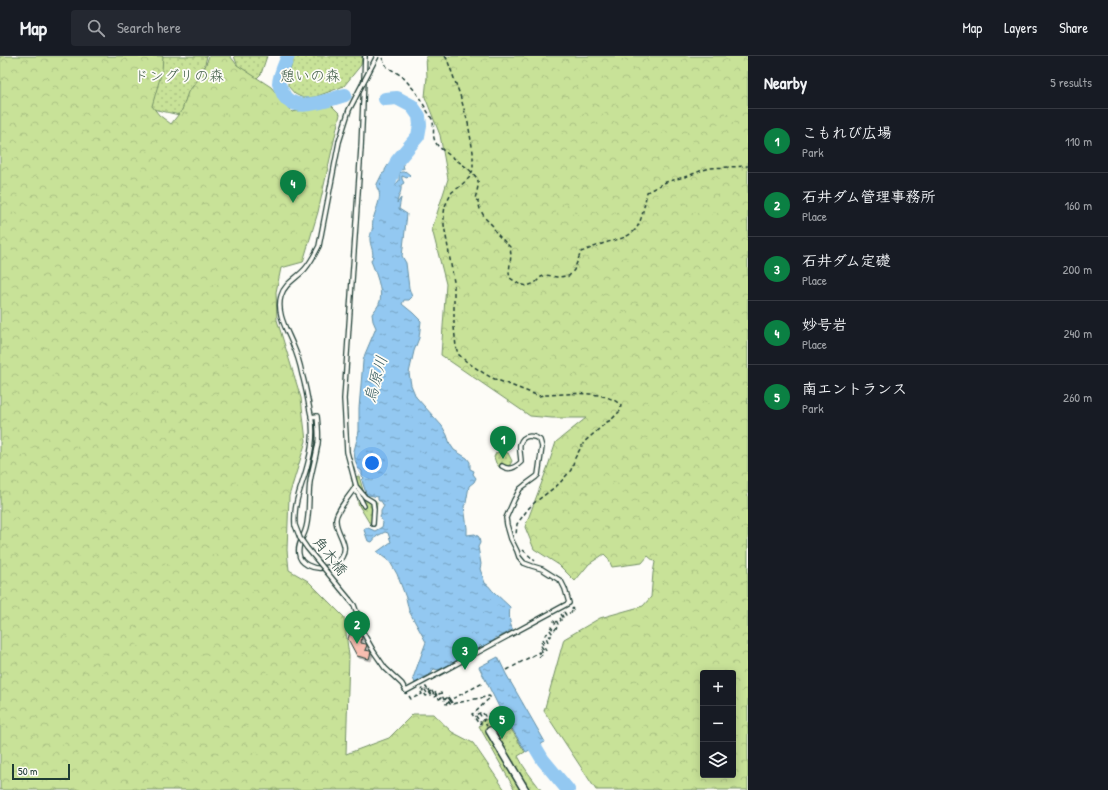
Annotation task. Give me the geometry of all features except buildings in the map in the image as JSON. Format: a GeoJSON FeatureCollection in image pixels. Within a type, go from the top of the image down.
{"type":"FeatureCollection","features":[{"type":"Feature","properties":{"kind":"street"},"geometry":{"type":"LineString","coordinates":[[490,731],[525,790]]}},
{"type":"Feature","properties":{"kind":"lane"},"geometry":{"type":"LineString","coordinates":[[365,56],[361,148],[344,399],[347,452],[356,486],[365,497],[372,502],[374,508],[372,524]]}},
{"type":"Feature","properties":{"kind":"lane"},"geometry":{"type":"LineString","coordinates":[[356,486],[337,513],[337,526],[345,546],[342,557],[331,567],[316,569],[303,563],[299,555],[299,546],[306,529],[309,488],[318,442],[318,427],[317,416],[311,417],[303,375],[281,316],[281,295],[285,287],[305,269],[319,246],[339,142],[349,110],[376,56]]}},
{"type":"Feature","properties":{"kind":"lane","name":"角木橋"},"geometry":{"type":"LineString","coordinates":[[311,417],[312,443],[308,463],[295,505],[295,525],[300,538],[354,605],[361,629],[385,668],[402,684],[406,691],[569,603],[561,581],[542,569]]}},
{"type":"Feature","properties":{"kind":"lane"},"geometry":{"type":"LineString","coordinates":[[502,466],[508,469],[514,468],[521,462],[520,446],[523,439],[532,436],[540,440],[542,450],[538,475],[520,489],[506,520],[510,539],[517,551],[518,557],[524,563],[542,569]]}},
{"type":"Feature","properties":{"kind":"lane"},"geometry":{"type":"LineString","coordinates":[[354,490],[358,494],[364,506]]}},
{"type":"Feature","properties":{"kind":"path"},"geometry":{"type":"LineString","coordinates":[[381,56],[387,67],[402,76],[416,92],[432,119],[434,124],[433,137],[438,146],[472,172],[478,180],[475,199],[478,201],[480,209],[493,226],[496,233],[510,247],[510,278],[519,284],[527,286],[535,283],[541,277],[546,275],[557,277],[569,276],[574,270],[582,252],[600,244],[621,238],[636,229],[641,217],[647,192],[653,188],[666,182],[710,168],[748,166]]}},
{"type":"Feature","properties":{"kind":"path"},"geometry":{"type":"LineString","coordinates":[[445,56],[460,94],[468,123],[473,152],[473,170],[469,178],[452,192],[445,206],[444,213],[444,225],[454,282],[454,332],[458,354],[467,362],[492,378],[539,396],[588,393],[615,400],[621,405],[620,411],[584,442],[575,458],[571,470],[559,484],[528,509],[517,524],[517,540]]}},
{"type":"Feature","properties":{"kind":"path"},"geometry":{"type":"LineString","coordinates":[[522,549],[541,566],[542,569]]}},
{"type":"Feature","properties":{"kind":"path"},"geometry":{"type":"LineString","coordinates":[[538,657],[543,654],[540,647],[541,646],[544,651],[546,650],[540,641],[543,639],[545,643],[548,642],[544,635],[548,634],[550,637],[553,634],[549,629],[551,627],[554,631],[557,627],[554,622],[556,620],[558,624],[561,620],[559,615],[561,614],[563,617],[563,613],[566,615],[573,611]]}},
{"type":"Feature","properties":{"kind":"path"},"geometry":{"type":"LineString","coordinates":[[537,649],[541,655]]}},
{"type":"Feature","properties":{"kind":"path"},"geometry":{"type":"LineString","coordinates":[[507,670],[539,652]]}},
{"type":"Feature","properties":{"kind":"path"},"geometry":{"type":"LineString","coordinates":[[450,700],[483,683]]}},
{"type":"Feature","properties":{"kind":"path"},"geometry":{"type":"LineString","coordinates":[[414,697],[422,694],[420,690],[422,689],[426,696],[428,695],[424,688],[426,687],[430,695],[432,694],[429,690],[431,689],[435,697],[434,692],[439,699],[441,698],[439,694],[441,694],[446,704],[448,704],[445,699],[447,698],[450,704],[453,704],[489,696],[490,698],[472,714],[479,724],[481,723],[475,715],[479,713]]}},
{"type":"Feature","properties":{"kind":"path"},"geometry":{"type":"LineString","coordinates":[[448,697],[452,703]]}},
{"type":"Feature","properties":{"kind":"path"},"geometry":{"type":"LineString","coordinates":[[479,713],[482,712],[485,716],[497,709],[498,711],[483,720]]}},
{"type":"Feature","properties":{"kind":"path"},"geometry":{"type":"LineString","coordinates":[[479,713],[490,731]]}},
{"type":"Feature","properties":{"kind":"green space"},"geometry":{"type":"Polygon","coordinates":[[[0,56],[163,56],[162,71],[152,106],[159,115],[171,124],[182,110],[188,92],[202,75],[209,56],[230,56],[237,65],[271,87],[292,112],[331,105],[340,114],[318,212],[303,262],[281,268],[276,292],[277,320],[301,398],[306,441],[289,496],[287,550],[289,570],[308,581],[344,617],[349,656],[346,754],[389,738],[413,714],[433,714],[452,732],[473,743],[505,790],[0,790],[0,56]]]}},
{"type":"Feature","properties":{"kind":"green space","name":"ドングリの森"},"geometry":{"type":"Polygon","coordinates":[[[161,56],[207,56],[201,80],[184,116],[148,108],[161,56]]]}},
{"type":"Feature","properties":{"kind":"green space","name":"ドングリの森"},"geometry":{"type":"Polygon","coordinates":[[[234,56],[267,56],[261,74],[250,85],[240,72],[234,56]]]}},
{"type":"Feature","properties":{"kind":"green space","name":"憩いの森"},"geometry":{"type":"Polygon","coordinates":[[[294,56],[362,56],[361,65],[344,86],[315,97],[303,98],[295,94],[288,86],[288,78],[294,56]]]}},
{"type":"Feature","properties":{"kind":"green space"},"geometry":{"type":"Polygon","coordinates":[[[426,56],[748,56],[748,790],[596,790],[544,711],[564,639],[600,618],[643,606],[651,597],[655,562],[648,556],[642,563],[612,567],[608,558],[604,554],[589,564],[575,581],[559,565],[534,549],[525,527],[556,442],[586,418],[552,418],[530,416],[441,355],[446,284],[432,229],[448,179],[440,135],[425,97],[427,77],[426,56]]]}},
{"type":"Feature","properties":{"kind":"green space"},"geometry":{"type":"Polygon","coordinates":[[[501,451],[508,453],[512,461],[510,465],[504,465],[500,468],[494,457],[496,453],[501,451]]]}},
{"type":"Feature","properties":{"kind":"green space"},"geometry":{"type":"Polygon","coordinates":[[[359,476],[364,494],[375,500],[377,503],[374,526],[370,524],[358,504],[358,498],[351,489],[353,484],[351,478],[359,476]]]}},
{"type":"Feature","properties":{"kind":"green space"},"geometry":{"type":"Polygon","coordinates":[[[501,712],[525,752],[518,756],[520,761],[541,790],[515,790],[479,726],[482,724],[481,722],[501,712]]]}},
{"type":"Feature","properties":{"kind":"water"},"geometry":{"type":"Polygon","coordinates":[[[394,161],[397,165],[401,162],[404,169],[402,170],[398,168],[399,172],[396,174],[393,167],[380,184],[381,185],[392,175],[392,188],[384,190],[389,196],[395,184],[399,181],[399,174],[401,172],[405,171],[410,175],[407,178],[402,176],[404,183],[401,185],[397,203],[401,198],[399,209],[407,214],[402,256],[406,263],[409,288],[412,297],[409,300],[404,300],[402,304],[421,321],[419,338],[414,351],[409,373],[411,385],[416,397],[442,426],[454,450],[467,458],[470,462],[470,469],[474,471],[473,474],[476,478],[469,486],[466,503],[464,506],[467,535],[475,534],[479,537],[480,543],[478,547],[481,564],[480,569],[485,583],[510,607],[509,613],[513,630],[509,630],[509,632],[497,638],[495,637],[495,640],[482,647],[480,645],[480,648],[467,655],[465,653],[465,656],[452,663],[451,661],[451,664],[438,670],[434,669],[432,673],[415,683],[413,678],[426,642],[409,611],[397,574],[390,562],[377,552],[391,542],[388,533],[385,532],[377,536],[372,542],[368,541],[364,530],[365,528],[368,528],[375,531],[382,527],[383,523],[380,517],[384,506],[381,501],[378,500],[378,497],[367,496],[362,480],[364,478],[362,476],[362,471],[358,468],[354,451],[359,431],[359,408],[363,361],[376,328],[372,314],[379,305],[381,297],[378,281],[371,261],[373,252],[370,240],[379,200],[377,184],[388,165],[392,162],[394,163],[394,161]]]}},
{"type":"Feature","properties":{"kind":"water"},"geometry":{"type":"Polygon","coordinates":[[[498,657],[506,674],[545,742],[526,752],[499,707],[479,667],[498,657]]]}},
{"type":"Feature","properties":{"kind":"waterway","name":"烏原川"},"geometry":{"type":"LineString","coordinates":[[288,56],[281,73],[279,83],[286,99],[301,105],[320,103],[345,95]]}},
{"type":"Feature","properties":{"kind":"waterway","name":"烏原川"},"geometry":{"type":"LineString","coordinates":[[385,99],[397,98],[412,106],[419,116],[420,125],[418,136],[397,161],[388,185],[386,205],[387,212]]}},
{"type":"Feature","properties":{"kind":"waterway","name":"烏原川"},"geometry":{"type":"LineString","coordinates":[[531,740],[543,760],[568,790]]}},
{"type":"Feature","properties":{"kind":"place","name":"妙号岩"},"geometry":{"type":"Point","coordinates":[293,203]}},
{"type":"Feature","properties":{"kind":"place","name":"こもれび広場"},"geometry":{"type":"Point","coordinates":[503,459]}},
{"type":"Feature","properties":{"kind":"place","name":"石井ダム管理事務所"},"geometry":{"type":"Point","coordinates":[357,644]}},
{"type":"Feature","properties":{"kind":"place","name":"石井ダム定礎"},"geometry":{"type":"Point","coordinates":[465,670]}},
{"type":"Feature","properties":{"kind":"place","name":"南エントランス"},"geometry":{"type":"Point","coordinates":[502,739]}}]}
